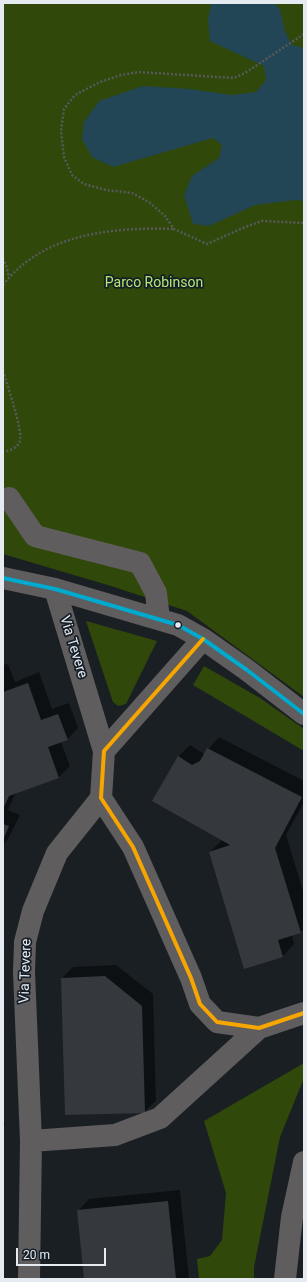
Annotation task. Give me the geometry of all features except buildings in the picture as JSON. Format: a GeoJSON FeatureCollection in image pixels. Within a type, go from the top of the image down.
{"type":"FeatureCollection","features":[{"type":"Feature","properties":{"kind":"street"},"geometry":{"type":"LineString","coordinates":[[10,498],[35,536],[140,563],[156,594],[159,619]]}},
{"type":"Feature","properties":{"kind":"street"},"geometry":{"type":"LineString","coordinates":[[3,578],[55,589],[178,625],[203,639],[248,670],[304,714]]}},
{"type":"Feature","properties":{"kind":"street","name":"Via Tevere"},"geometry":{"type":"LineString","coordinates":[[29,1279],[31,1141],[24,972],[25,942],[33,912],[57,853],[101,798],[104,751],[55,589]]}},
{"type":"Feature","properties":{"kind":"street"},"geometry":{"type":"LineString","coordinates":[[104,751],[203,639]]}},
{"type":"Feature","properties":{"kind":"street"},"geometry":{"type":"LineString","coordinates":[[101,798],[133,847],[191,978],[200,1004],[217,1022],[259,1028]]}},
{"type":"Feature","properties":{"kind":"street"},"geometry":{"type":"LineString","coordinates":[[31,1141],[115,1135],[160,1118],[259,1028],[304,1013]]}},
{"type":"Feature","properties":{"kind":"street"},"geometry":{"type":"LineString","coordinates":[[285,1279],[292,1217],[304,1162]]}},
{"type":"Feature","properties":{"kind":"path"},"geometry":{"type":"LineString","coordinates":[[174,230],[165,216],[149,202],[132,194],[106,190],[84,184],[72,175],[64,157],[61,131],[64,109],[76,95],[100,82],[139,72],[234,78],[245,73],[304,34]]}},
{"type":"Feature","properties":{"kind":"path"},"geometry":{"type":"LineString","coordinates":[[3,285],[20,267],[39,254],[57,244],[92,234],[156,229],[174,230],[207,244],[245,226],[262,221],[304,223]]}},
{"type":"Feature","properties":{"kind":"path"},"geometry":{"type":"LineString","coordinates":[[3,258],[9,277]]}},
{"type":"Feature","properties":{"kind":"path"},"geometry":{"type":"LineString","coordinates":[[3,371],[15,409],[21,440],[18,446],[5,452]]}},
{"type":"Feature","properties":{"kind":"green space","name":"Parco Robinson"},"geometry":{"type":"Polygon","coordinates":[[[3,3],[304,3],[304,697],[187,611],[111,586],[3,554],[3,3]]]}},
{"type":"Feature","properties":{"kind":"green space"},"geometry":{"type":"Polygon","coordinates":[[[86,621],[157,641],[126,704],[118,706],[113,702],[86,621]]]}},
{"type":"Feature","properties":{"kind":"green space"},"geometry":{"type":"Polygon","coordinates":[[[204,666],[260,698],[304,729],[304,751],[193,685],[204,666]]]}},
{"type":"Feature","properties":{"kind":"green space"},"geometry":{"type":"Polygon","coordinates":[[[304,1063],[304,1078],[280,1137],[254,1267],[254,1279],[199,1279],[197,1259],[210,1256],[222,1240],[226,1193],[204,1121],[304,1063]]]}},
{"type":"Feature","properties":{"kind":"water"},"geometry":{"type":"Polygon","coordinates":[[[274,3],[280,9],[285,31],[292,45],[304,48],[304,201],[295,200],[255,205],[209,226],[193,224],[184,195],[192,176],[219,158],[222,145],[213,138],[113,167],[92,157],[82,139],[84,122],[99,101],[143,86],[190,89],[232,95],[256,92],[266,80],[264,66],[210,41],[208,19],[211,4],[274,3]]]}},
{"type":"Feature","properties":{"kind":"transit line"},"geometry":{"type":"LineString","coordinates":[[3,578],[55,589],[178,625],[203,639],[247,670],[304,714]]}},
{"type":"Feature","properties":{"kind":"transit line"},"geometry":{"type":"LineString","coordinates":[[203,639],[104,751],[101,798],[133,847],[191,978],[200,1004],[217,1022],[259,1028],[304,1013]]}}]}
